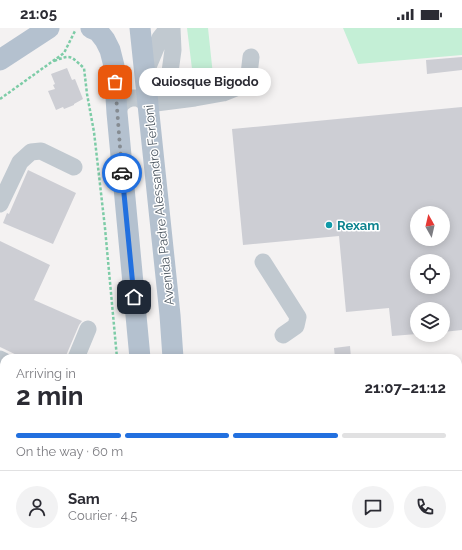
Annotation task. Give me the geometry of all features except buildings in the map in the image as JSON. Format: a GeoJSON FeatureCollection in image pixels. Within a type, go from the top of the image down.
{"type":"FeatureCollection","features":[{"type":"Feature","properties":{"kind":"main road"},"geometry":{"type":"LineString","coordinates":[[0,60],[49,28]]}},
{"type":"Feature","properties":{"kind":"main road","name":"Avenida Padre Alessandro Ferloni"},"geometry":{"type":"LineString","coordinates":[[140,28],[145,76],[157,102],[173,354]]}},
{"type":"Feature","properties":{"kind":"main road"},"geometry":{"type":"LineString","coordinates":[[93,29],[98,31],[105,40],[110,50],[114,66],[140,354]]}},
{"type":"Feature","properties":{"kind":"street"},"geometry":{"type":"LineString","coordinates":[[145,76],[160,38],[168,28]]}},
{"type":"Feature","properties":{"kind":"street"},"geometry":{"type":"LineString","coordinates":[[157,102],[173,50],[172,28]]}},
{"type":"Feature","properties":{"kind":"street"},"geometry":{"type":"LineString","coordinates":[[117,113],[121,104],[131,98],[157,102],[195,98],[223,93],[248,83],[251,57]]}},
{"type":"Feature","properties":{"kind":"street"},"geometry":{"type":"LineString","coordinates":[[0,204],[20,162],[31,152],[40,151],[74,167]]}},
{"type":"Feature","properties":{"kind":"street"},"geometry":{"type":"LineString","coordinates":[[263,262],[298,317],[296,326],[284,335]]}},
{"type":"Feature","properties":{"kind":"street"},"geometry":{"type":"LineString","coordinates":[[78,354],[88,329]]}},
{"type":"Feature","properties":{"kind":"path"},"geometry":{"type":"LineString","coordinates":[[0,99],[64,53],[75,30],[93,32],[93,29]]}},
{"type":"Feature","properties":{"kind":"path"},"geometry":{"type":"LineString","coordinates":[[54,60],[66,56],[73,58],[84,68],[94,132],[105,228],[117,354]]}},
{"type":"Feature","properties":{"kind":"green space"},"geometry":{"type":"Polygon","coordinates":[[[187,28],[208,28],[213,75],[193,77],[187,28]]]}},
{"type":"Feature","properties":{"kind":"green space"},"geometry":{"type":"Polygon","coordinates":[[[343,28],[462,28],[462,55],[358,64],[343,28]]]}},
{"type":"Feature","properties":{"kind":"way so far"},"geometry":{"type":"LineString","coordinates":[[115,82],[122,173]]}},
{"type":"Feature","properties":{"kind":"place","name":"Quiosque Bigodo"},"geometry":{"type":"Point","coordinates":[115,82]}},
{"type":"Feature","properties":{"kind":"place","name":"Rexam"},"geometry":{"type":"Point","coordinates":[329,225]}},
{"type":"Feature","properties":{"kind":"route"},"geometry":{"type":"LineString","coordinates":[[122,173],[134,297]]}}]}
